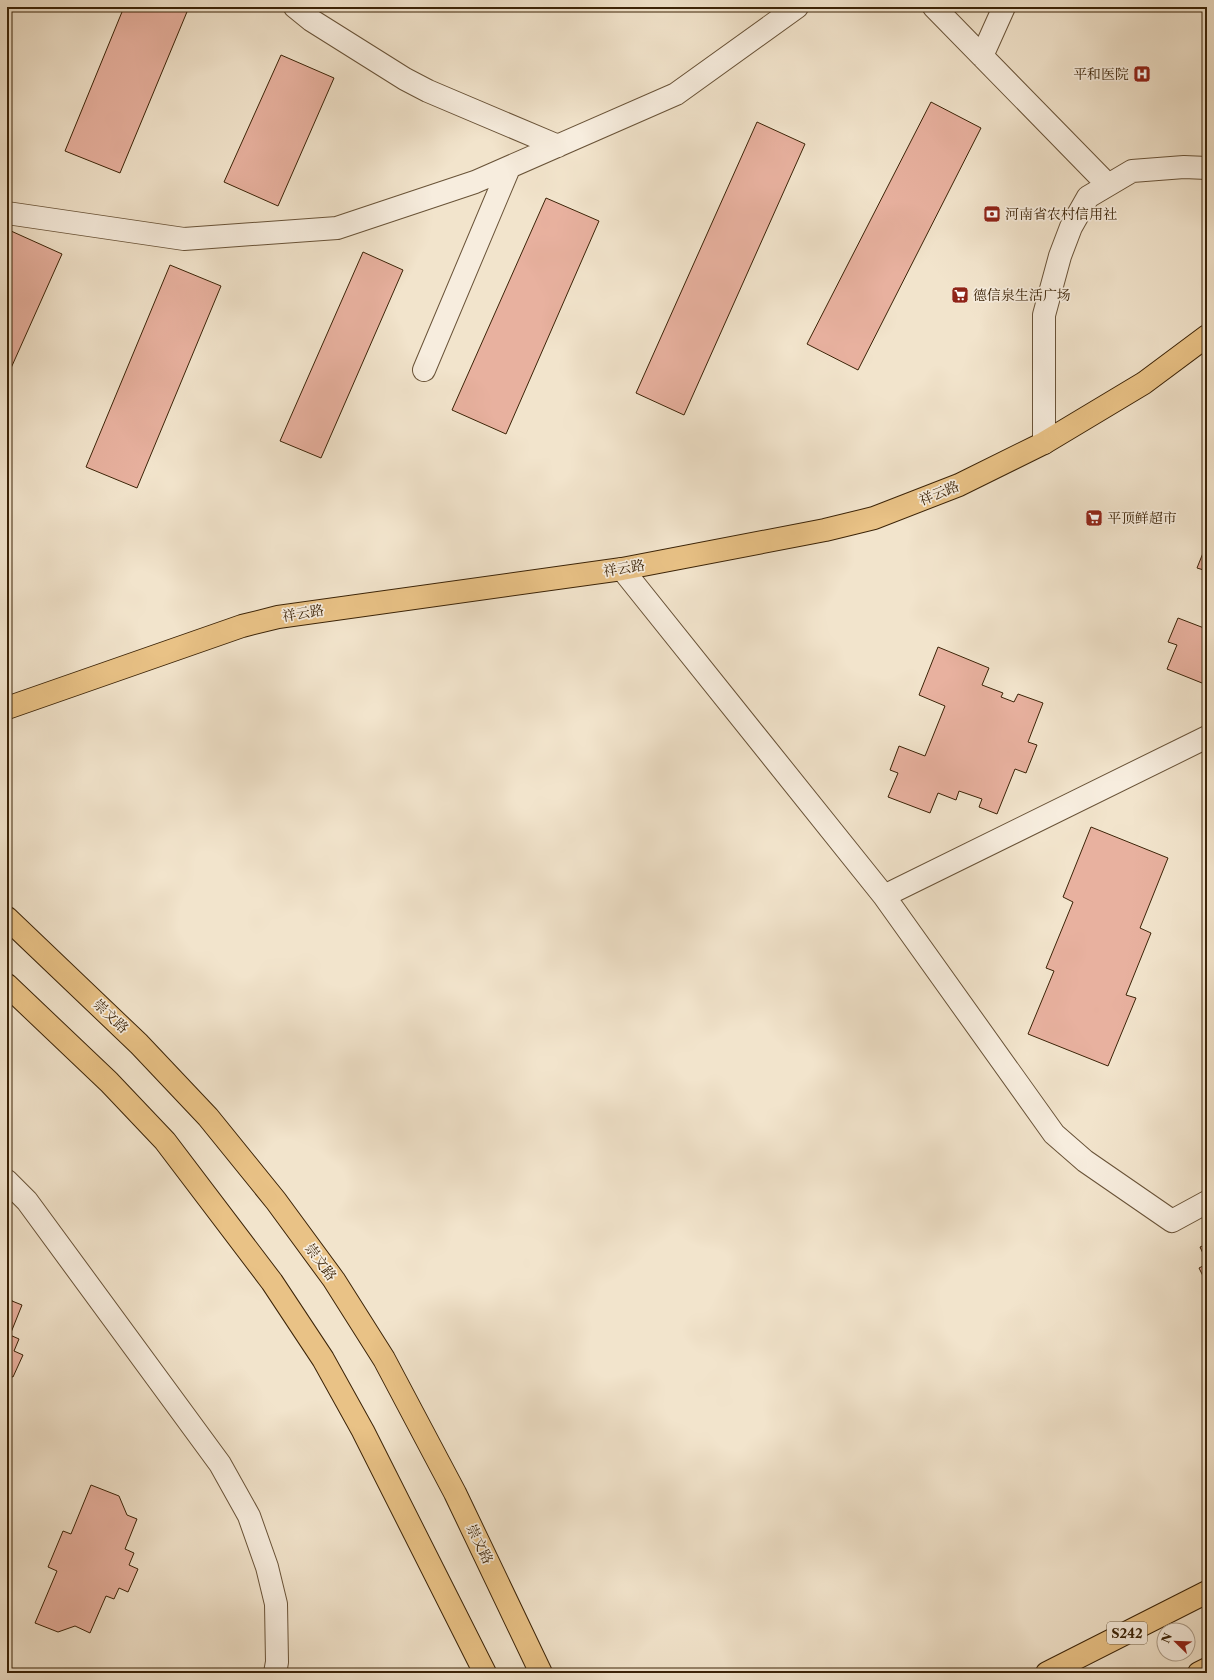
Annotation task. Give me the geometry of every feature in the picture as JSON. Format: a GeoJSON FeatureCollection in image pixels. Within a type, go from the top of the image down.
{"type":"FeatureCollection","features":[{"type":"Feature","properties":{"kind":"main road","name":"祥云路"},"geometry":{"type":"LineString","coordinates":[[7,708],[235,628],[278,617],[622,569],[826,530],[874,518],[960,485],[1044,443],[1144,383],[1207,336]]}},
{"type":"Feature","properties":{"kind":"main road","name":"崇文路"},"geometry":{"type":"LineString","coordinates":[[7,918],[139,1044],[208,1117],[276,1202],[334,1280],[384,1359],[455,1493],[542,1673]]}},
{"type":"Feature","properties":{"kind":"main road"},"geometry":{"type":"LineString","coordinates":[[7,986],[109,1082],[164,1141],[272,1282],[323,1359],[363,1431],[485,1673]]}},
{"type":"Feature","properties":{"kind":"main road","name":"S242"},"geometry":{"type":"LineString","coordinates":[[1047,1673],[1207,1592]]}},
{"type":"Feature","properties":{"kind":"main road"},"geometry":{"type":"LineString","coordinates":[[1199,1673],[1207,1669]]}},
{"type":"Feature","properties":{"kind":"street"},"geometry":{"type":"LineString","coordinates":[[295,7],[311,20],[405,79],[428,91],[558,146]]}},
{"type":"Feature","properties":{"kind":"street"},"geometry":{"type":"LineString","coordinates":[[7,213],[184,239],[337,228],[475,182],[676,94],[797,7]]}},
{"type":"Feature","properties":{"kind":"street"},"geometry":{"type":"LineString","coordinates":[[934,7],[1108,185]]}},
{"type":"Feature","properties":{"kind":"street"},"geometry":{"type":"LineString","coordinates":[[982,56],[1004,7]]}},
{"type":"Feature","properties":{"kind":"street"},"geometry":{"type":"LineString","coordinates":[[1044,443],[1044,315],[1060,256],[1071,227],[1088,197],[1132,171],[1184,167],[1207,168]]}},
{"type":"Feature","properties":{"kind":"street"},"geometry":{"type":"LineString","coordinates":[[424,370],[509,168]]}},
{"type":"Feature","properties":{"kind":"street"},"geometry":{"type":"LineString","coordinates":[[622,569],[884,896],[1054,1134],[1085,1160],[1172,1221],[1207,1202]]}},
{"type":"Feature","properties":{"kind":"street"},"geometry":{"type":"LineString","coordinates":[[884,896],[1207,737]]}},
{"type":"Feature","properties":{"kind":"street"},"geometry":{"type":"LineString","coordinates":[[7,1181],[27,1201],[220,1464],[249,1516],[267,1568],[276,1604],[277,1662],[275,1673]]}},
{"type":"Feature","properties":{"kind":"building"},"geometry":{"type":"Polygon","coordinates":[[[124,7],[189,7],[120,173],[65,151],[124,7]]]}},
{"type":"Feature","properties":{"kind":"building"},"geometry":{"type":"Polygon","coordinates":[[[281,55],[334,78],[278,206],[224,182],[281,55]]]}},
{"type":"Feature","properties":{"kind":"building"},"geometry":{"type":"Polygon","coordinates":[[[931,102],[981,128],[858,370],[807,344],[931,102]]]}},
{"type":"Feature","properties":{"kind":"building"},"geometry":{"type":"Polygon","coordinates":[[[757,122],[805,144],[684,415],[636,393],[757,122]]]}},
{"type":"Feature","properties":{"kind":"building"},"geometry":{"type":"Polygon","coordinates":[[[546,198],[599,221],[506,434],[452,410],[546,198]]]}},
{"type":"Feature","properties":{"kind":"building"},"geometry":{"type":"Polygon","coordinates":[[[11,231],[62,254],[7,377],[7,239],[11,231]]]}},
{"type":"Feature","properties":{"kind":"building"},"geometry":{"type":"Polygon","coordinates":[[[363,252],[403,270],[321,458],[280,441],[363,252]]]}},
{"type":"Feature","properties":{"kind":"building"},"geometry":{"type":"Polygon","coordinates":[[[170,265],[221,286],[137,488],[86,467],[170,265]]]}},
{"type":"Feature","properties":{"kind":"building"},"geometry":{"type":"Polygon","coordinates":[[[1207,543],[1207,571],[1197,568],[1207,543]]]}},
{"type":"Feature","properties":{"kind":"building"},"geometry":{"type":"Polygon","coordinates":[[[1178,618],[1204,628],[1207,620],[1207,685],[1167,669],[1177,645],[1168,642],[1178,618]]]}},
{"type":"Feature","properties":{"kind":"building"},"geometry":{"type":"Polygon","coordinates":[[[938,647],[989,668],[982,685],[1003,693],[1001,697],[1014,702],[1018,694],[1043,703],[1028,742],[1037,745],[1026,773],[1015,769],[997,814],[979,807],[982,799],[959,791],[956,800],[938,793],[930,813],[888,797],[898,773],[890,770],[899,746],[925,756],[945,706],[919,695],[938,647]]]}},
{"type":"Feature","properties":{"kind":"building"},"geometry":{"type":"Polygon","coordinates":[[[1091,827],[1168,858],[1140,928],[1151,933],[1126,995],[1136,998],[1108,1066],[1028,1034],[1054,971],[1046,968],[1073,902],[1063,897],[1091,827]]]}},
{"type":"Feature","properties":{"kind":"building"},"geometry":{"type":"Polygon","coordinates":[[[1207,1244],[1207,1262],[1200,1247],[1207,1244]]]}},
{"type":"Feature","properties":{"kind":"building"},"geometry":{"type":"Polygon","coordinates":[[[1207,1264],[1207,1284],[1199,1268],[1207,1264]]]}},
{"type":"Feature","properties":{"kind":"building"},"geometry":{"type":"Polygon","coordinates":[[[7,1288],[12,1301],[22,1305],[10,1335],[19,1339],[14,1351],[23,1355],[13,1377],[7,1375],[7,1288]]]}},
{"type":"Feature","properties":{"kind":"building"},"geometry":{"type":"Polygon","coordinates":[[[91,1485],[119,1496],[127,1515],[137,1519],[125,1549],[134,1553],[129,1565],[138,1569],[128,1592],[119,1588],[114,1599],[106,1596],[90,1633],[75,1626],[58,1632],[35,1623],[57,1571],[48,1567],[63,1531],[71,1534],[91,1485]]]}},
{"type":"Feature","properties":{"kind":"place","name":"平和医院"},"geometry":{"type":"Point","coordinates":[1142,74]}},
{"type":"Feature","properties":{"kind":"place","name":"河南省农村信用社"},"geometry":{"type":"Point","coordinates":[992,214]}},
{"type":"Feature","properties":{"kind":"place","name":"德信泉生活广场"},"geometry":{"type":"Point","coordinates":[960,295]}},
{"type":"Feature","properties":{"kind":"place","name":"平顶鲜超市"},"geometry":{"type":"Point","coordinates":[1094,518]}}]}
